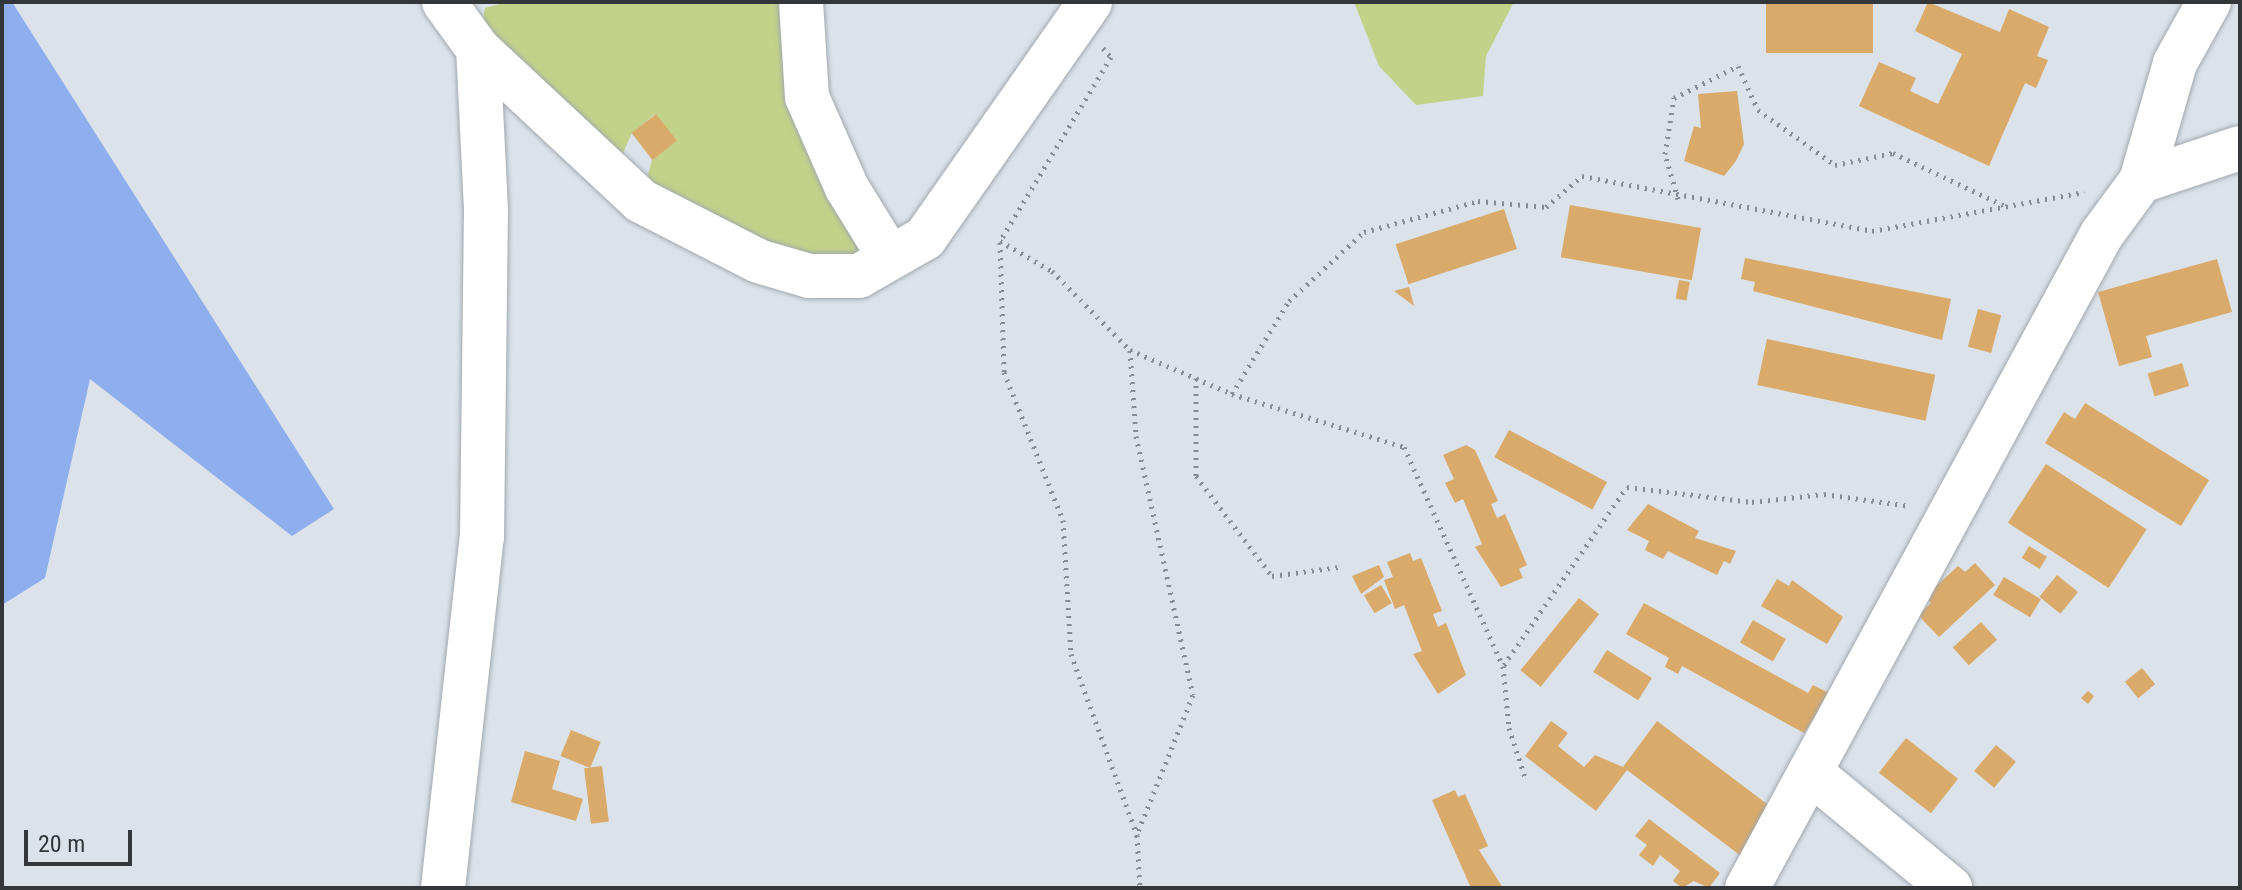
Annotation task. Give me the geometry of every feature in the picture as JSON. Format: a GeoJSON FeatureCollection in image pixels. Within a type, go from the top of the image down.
{"type":"FeatureCollection","features":[{"type":"Feature","properties":{"kind":"street"},"geometry":{"type":"LineString","coordinates":[[444,2],[478,49],[641,201],[758,261],[809,276],[859,276],[925,238],[1090,2]]}},
{"type":"Feature","properties":{"kind":"street"},"geometry":{"type":"LineString","coordinates":[[801,2],[807,97],[847,188],[890,258]]}},
{"type":"Feature","properties":{"kind":"street"},"geometry":{"type":"LineString","coordinates":[[1747,888],[2102,234],[2141,181],[2175,63],[2209,2]]}},
{"type":"Feature","properties":{"kind":"street"},"geometry":{"type":"LineString","coordinates":[[443,888],[482,537],[486,210],[478,49]]}},
{"type":"Feature","properties":{"kind":"street"},"geometry":{"type":"LineString","coordinates":[[2141,181],[2240,148]]}},
{"type":"Feature","properties":{"kind":"street"},"geometry":{"type":"LineString","coordinates":[[1810,772],[1950,888]]}},
{"type":"Feature","properties":{"kind":"path"},"geometry":{"type":"LineString","coordinates":[[1678,199],[1665,154],[1674,98],[1738,66],[1758,110],[1835,165],[1893,153],[2006,206]]}},
{"type":"Feature","properties":{"kind":"path"},"geometry":{"type":"LineString","coordinates":[[1067,126],[1000,241],[1004,372],[1063,520],[1071,654],[1137,835],[1140,888]]}},
{"type":"Feature","properties":{"kind":"path"},"geometry":{"type":"LineString","coordinates":[[1232,394],[1289,301],[1364,232],[1478,201],[1546,207],[1582,176],[1678,199],[1872,231],[2141,181]]}},
{"type":"Feature","properties":{"kind":"path"},"geometry":{"type":"LineString","coordinates":[[1000,241],[1052,271],[1130,350],[1232,394],[1404,447],[1503,666],[1509,728],[1525,777]]}},
{"type":"Feature","properties":{"kind":"path"},"geometry":{"type":"LineString","coordinates":[[1130,350],[1136,436],[1193,695],[1137,835]]}},
{"type":"Feature","properties":{"kind":"path"},"geometry":{"type":"LineString","coordinates":[[1196,378],[1196,476],[1272,576],[1339,567]]}},
{"type":"Feature","properties":{"kind":"path"},"geometry":{"type":"LineString","coordinates":[[1503,666],[1627,487],[1752,502],[1824,494],[1952,511]]}},
{"type":"Feature","properties":{"kind":"green space"},"geometry":{"type":"Polygon","coordinates":[[[507,2],[801,2],[807,97],[890,258],[859,276],[641,201],[652,160],[676,141],[655,114],[632,133],[613,175],[478,49],[485,8],[507,2]]]}},
{"type":"Feature","properties":{"kind":"green space"},"geometry":{"type":"Polygon","coordinates":[[[1354,2],[1514,2],[1486,56],[1483,96],[1416,105],[1379,66],[1354,2]]]}},
{"type":"Feature","properties":{"kind":"water"},"geometry":{"type":"Polygon","coordinates":[[[2,2],[12,2],[334,509],[292,536],[90,379],[45,578],[2,605],[2,2]]]}},
{"type":"Feature","properties":{"kind":"building"},"geometry":{"type":"Polygon","coordinates":[[[1766,2],[1873,2],[1873,53],[1766,53],[1766,2]]]}},
{"type":"Feature","properties":{"kind":"building"},"geometry":{"type":"Polygon","coordinates":[[[1928,2],[2000,32],[2009,9],[2049,27],[2037,56],[2048,60],[2036,88],[2025,83],[1989,166],[1859,106],[1879,62],[1916,78],[1910,91],[1938,104],[1962,54],[1915,31],[1928,2]]]}},
{"type":"Feature","properties":{"kind":"building"},"geometry":{"type":"Polygon","coordinates":[[[1737,91],[1744,144],[1736,161],[1724,176],[1684,161],[1694,126],[1701,128],[1698,94],[1737,91]]]}},
{"type":"Feature","properties":{"kind":"building"},"geometry":{"type":"Polygon","coordinates":[[[656,114],[677,141],[653,160],[632,133],[656,114]]]}},
{"type":"Feature","properties":{"kind":"building"},"geometry":{"type":"Polygon","coordinates":[[[1570,205],[1701,228],[1692,280],[1561,257],[1570,205]]]}},
{"type":"Feature","properties":{"kind":"building"},"geometry":{"type":"Polygon","coordinates":[[[1504,209],[1517,249],[1409,284],[1396,244],[1504,209]]]}},
{"type":"Feature","properties":{"kind":"building"},"geometry":{"type":"Polygon","coordinates":[[[1745,258],[1951,299],[1942,340],[1753,291],[1755,282],[1741,279],[1745,258]]]}},
{"type":"Feature","properties":{"kind":"building"},"geometry":{"type":"Polygon","coordinates":[[[2217,259],[2232,312],[2146,336],[2152,357],[2119,366],[2098,292],[2217,259]]]}},
{"type":"Feature","properties":{"kind":"building"},"geometry":{"type":"Polygon","coordinates":[[[1679,280],[1690,282],[1687,301],[1676,299],[1679,280]]]}},
{"type":"Feature","properties":{"kind":"building"},"geometry":{"type":"Polygon","coordinates":[[[1409,287],[1414,306],[1394,291],[1409,287]]]}},
{"type":"Feature","properties":{"kind":"building"},"geometry":{"type":"Polygon","coordinates":[[[1978,309],[2001,315],[1991,353],[1968,347],[1978,309]]]}},
{"type":"Feature","properties":{"kind":"building"},"geometry":{"type":"Polygon","coordinates":[[[1767,339],[1935,375],[1925,421],[1757,385],[1767,339]]]}},
{"type":"Feature","properties":{"kind":"building"},"geometry":{"type":"Polygon","coordinates":[[[2182,363],[2189,386],[2155,396],[2148,374],[2182,363]]]}},
{"type":"Feature","properties":{"kind":"building"},"geometry":{"type":"Polygon","coordinates":[[[2085,403],[2209,480],[2181,526],[2045,443],[2064,412],[2075,419],[2085,403]]]}},
{"type":"Feature","properties":{"kind":"building"},"geometry":{"type":"Polygon","coordinates":[[[1509,430],[1607,482],[1592,509],[1494,457],[1509,430]]]}},
{"type":"Feature","properties":{"kind":"building"},"geometry":{"type":"Polygon","coordinates":[[[1466,445],[1475,450],[1498,501],[1491,504],[1497,518],[1505,514],[1527,565],[1519,569],[1523,578],[1501,587],[1475,547],[1482,544],[1463,499],[1455,503],[1445,483],[1454,479],[1443,455],[1466,445]]]}},
{"type":"Feature","properties":{"kind":"building"},"geometry":{"type":"Polygon","coordinates":[[[2046,464],[2147,529],[2109,588],[2008,523],[2046,464]]]}},
{"type":"Feature","properties":{"kind":"building"},"geometry":{"type":"Polygon","coordinates":[[[1648,504],[1699,531],[1695,538],[1736,551],[1730,564],[1724,561],[1717,575],[1668,551],[1663,559],[1645,550],[1649,541],[1627,530],[1648,504]]]}},
{"type":"Feature","properties":{"kind":"building"},"geometry":{"type":"Polygon","coordinates":[[[2029,546],[2047,557],[2040,569],[2022,558],[2029,546]]]}},
{"type":"Feature","properties":{"kind":"building"},"geometry":{"type":"Polygon","coordinates":[[[1410,553],[1413,561],[1421,558],[1442,611],[1433,614],[1438,627],[1446,623],[1466,675],[1438,694],[1413,654],[1422,651],[1404,605],[1395,609],[1384,580],[1393,577],[1387,562],[1410,553]]]}},
{"type":"Feature","properties":{"kind":"building"},"geometry":{"type":"Polygon","coordinates":[[[1975,563],[1995,585],[1939,637],[1918,615],[1931,603],[1925,596],[1958,566],[1965,572],[1975,563]]]}},
{"type":"Feature","properties":{"kind":"building"},"geometry":{"type":"Polygon","coordinates":[[[1379,565],[1384,577],[1361,594],[1352,576],[1379,565]]]}},
{"type":"Feature","properties":{"kind":"building"},"geometry":{"type":"Polygon","coordinates":[[[2057,575],[2078,592],[2060,614],[2039,597],[2057,575]]]}},
{"type":"Feature","properties":{"kind":"building"},"geometry":{"type":"Polygon","coordinates":[[[2004,577],[2041,599],[2030,617],[1993,595],[2004,577]]]}},
{"type":"Feature","properties":{"kind":"building"},"geometry":{"type":"Polygon","coordinates":[[[1777,579],[1789,586],[1792,580],[1843,617],[1827,644],[1761,606],[1777,579]]]}},
{"type":"Feature","properties":{"kind":"building"},"geometry":{"type":"Polygon","coordinates":[[[1381,585],[1392,603],[1375,613],[1364,595],[1381,585]]]}},
{"type":"Feature","properties":{"kind":"building"},"geometry":{"type":"Polygon","coordinates":[[[1579,598],[1599,614],[1541,687],[1520,670],[1579,598]]]}},
{"type":"Feature","properties":{"kind":"building"},"geometry":{"type":"Polygon","coordinates":[[[1644,603],[1808,693],[1813,685],[1831,694],[1804,733],[1682,666],[1678,674],[1665,667],[1669,658],[1626,634],[1644,603]]]}},
{"type":"Feature","properties":{"kind":"building"},"geometry":{"type":"Polygon","coordinates":[[[1753,620],[1786,639],[1773,662],[1740,643],[1753,620]]]}},
{"type":"Feature","properties":{"kind":"building"},"geometry":{"type":"Polygon","coordinates":[[[1981,622],[1997,640],[1969,665],[1953,647],[1981,622]]]}},
{"type":"Feature","properties":{"kind":"building"},"geometry":{"type":"Polygon","coordinates":[[[1607,650],[1652,678],[1638,700],[1593,672],[1607,650]]]}},
{"type":"Feature","properties":{"kind":"building"},"geometry":{"type":"Polygon","coordinates":[[[2142,668],[2155,684],[2138,698],[2125,682],[2142,668]]]}},
{"type":"Feature","properties":{"kind":"building"},"geometry":{"type":"Polygon","coordinates":[[[2088,691],[2094,696],[2088,704],[2081,698],[2088,691]]]}},
{"type":"Feature","properties":{"kind":"building"},"geometry":{"type":"Polygon","coordinates":[[[1551,721],[1568,733],[1558,746],[1584,767],[1595,755],[1623,767],[1657,721],[1775,810],[1741,856],[1627,770],[1596,811],[1525,756],[1551,721]]]}},
{"type":"Feature","properties":{"kind":"building"},"geometry":{"type":"Polygon","coordinates":[[[571,730],[601,742],[590,768],[561,756],[571,730]]]}},
{"type":"Feature","properties":{"kind":"building"},"geometry":{"type":"Polygon","coordinates":[[[1906,738],[1958,779],[1931,813],[1879,773],[1906,738]]]}},
{"type":"Feature","properties":{"kind":"building"},"geometry":{"type":"Polygon","coordinates":[[[1996,745],[2016,762],[1994,788],[1974,771],[1996,745]]]}},
{"type":"Feature","properties":{"kind":"building"},"geometry":{"type":"Polygon","coordinates":[[[525,751],[560,761],[552,789],[583,799],[576,821],[511,802],[525,751]]]}},
{"type":"Feature","properties":{"kind":"building"},"geometry":{"type":"Polygon","coordinates":[[[602,766],[609,822],[591,824],[584,768],[602,766]]]}},
{"type":"Feature","properties":{"kind":"building"},"geometry":{"type":"Polygon","coordinates":[[[1455,790],[1458,797],[1465,794],[1488,846],[1479,850],[1503,888],[1471,888],[1432,800],[1455,790]]]}},
{"type":"Feature","properties":{"kind":"building"},"geometry":{"type":"Polygon","coordinates":[[[1649,819],[1720,873],[1709,888],[1694,881],[1682,888],[1673,881],[1680,871],[1660,855],[1653,866],[1639,855],[1647,845],[1635,836],[1649,819]]]}}]}
